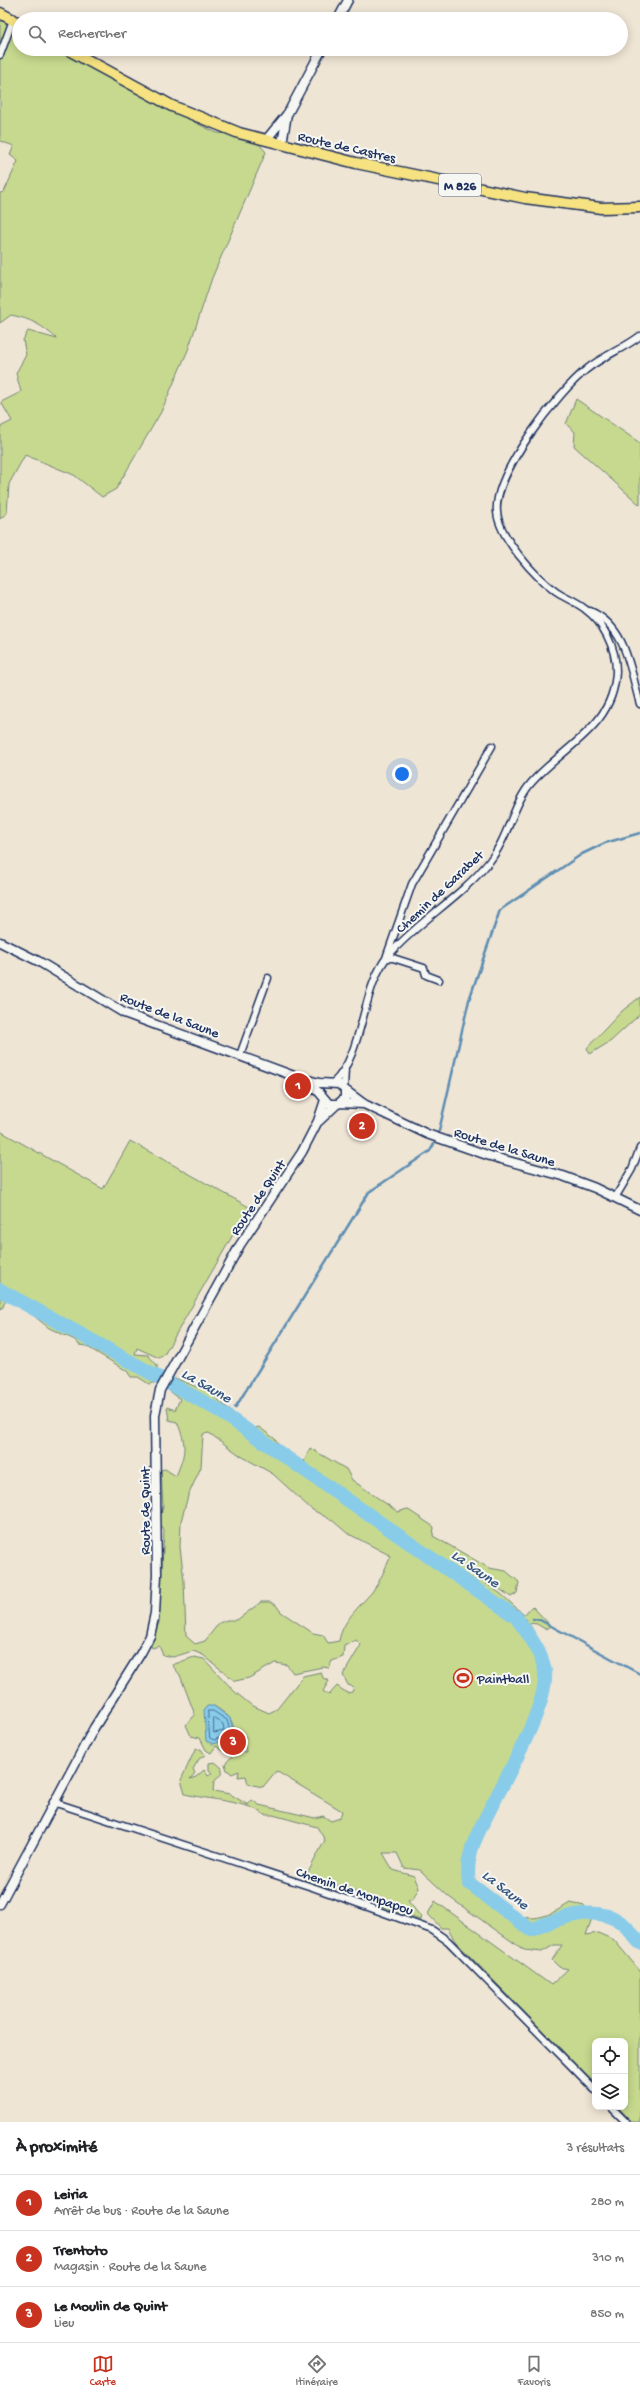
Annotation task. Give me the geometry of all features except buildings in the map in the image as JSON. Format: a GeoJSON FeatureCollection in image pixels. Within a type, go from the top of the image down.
{"type":"FeatureCollection","features":[{"type":"Feature","properties":{"kind":"main road"},"geometry":{"type":"LineString","coordinates":[[0,13],[12,19]]}},
{"type":"Feature","properties":{"kind":"main road","name":"Route de Castres"},"geometry":{"type":"LineString","coordinates":[[80,56],[192,115],[219,126],[266,140],[356,163],[544,201],[601,208],[640,207]]}},
{"type":"Feature","properties":{"kind":"street"},"geometry":{"type":"LineString","coordinates":[[342,12],[348,0]]}},
{"type":"Feature","properties":{"kind":"street"},"geometry":{"type":"LineString","coordinates":[[0,55],[12,30]]}},
{"type":"Feature","properties":{"kind":"street"},"geometry":{"type":"LineString","coordinates":[[266,140],[288,113],[318,56]]}},
{"type":"Feature","properties":{"kind":"street"},"geometry":{"type":"LineString","coordinates":[[282,144],[288,113]]}},
{"type":"Feature","properties":{"kind":"street","name":"Chemin de Garabet"},"geometry":{"type":"LineString","coordinates":[[386,958],[478,875],[506,836],[522,797],[533,781],[593,726],[608,707],[615,679],[614,655],[605,631],[585,609],[545,583],[515,549],[498,517],[498,497],[521,448],[567,389],[586,370],[640,336]]}},
{"type":"Feature","properties":{"kind":"street"},"geometry":{"type":"LineString","coordinates":[[585,609],[603,618],[616,632],[630,662],[640,704]]}},
{"type":"Feature","properties":{"kind":"street","name":"Chemin de Garabet"},"geometry":{"type":"LineString","coordinates":[[344,1089],[345,1068],[375,981],[386,958],[412,884],[492,746]]}},
{"type":"Feature","properties":{"kind":"street","name":"Route de la Saune"},"geometry":{"type":"LineString","coordinates":[[0,942],[38,961],[124,1013],[294,1076],[331,1083]]}},
{"type":"Feature","properties":{"kind":"street"},"geometry":{"type":"LineString","coordinates":[[386,958],[393,958],[424,968],[426,975],[439,980]]}},
{"type":"Feature","properties":{"kind":"street"},"geometry":{"type":"LineString","coordinates":[[240,1055],[268,978]]}},
{"type":"Feature","properties":{"kind":"street","name":"Chemin de Garabet"},"geometry":{"type":"LineString","coordinates":[[331,1083],[345,1068]]}},
{"type":"Feature","properties":{"kind":"street","name":"Route de la Saune"},"geometry":{"type":"LineString","coordinates":[[294,1076],[324,1099]]}},
{"type":"Feature","properties":{"kind":"street"},"geometry":{"type":"LineString","coordinates":[[331,1083],[339,1084],[344,1089],[345,1098],[338,1104],[329,1104],[324,1099],[325,1088],[331,1083]]}},
{"type":"Feature","properties":{"kind":"street","name":"Route de la Saune"},"geometry":{"type":"LineString","coordinates":[[344,1089],[364,1104],[448,1143],[563,1176],[640,1210]]}},
{"type":"Feature","properties":{"kind":"street","name":"Route de Quint"},"geometry":{"type":"LineString","coordinates":[[0,1904],[53,1802],[105,1708],[142,1653],[152,1629],[157,1575],[155,1415],[160,1390],[240,1245],[297,1160],[318,1121],[324,1099]]}},
{"type":"Feature","properties":{"kind":"street","name":"Route de la Saune"},"geometry":{"type":"LineString","coordinates":[[338,1104],[364,1104]]}},
{"type":"Feature","properties":{"kind":"street","name":"Route de Quint"},"geometry":{"type":"LineString","coordinates":[[318,1121],[338,1104]]}},
{"type":"Feature","properties":{"kind":"street"},"geometry":{"type":"LineString","coordinates":[[615,1198],[632,1169],[640,1148]]}},
{"type":"Feature","properties":{"kind":"street","name":"Chemin de Monpapou"},"geometry":{"type":"LineString","coordinates":[[53,1802],[315,1888],[432,1930],[448,1941],[592,2087]]}},
{"type":"Feature","properties":{"kind":"street"},"geometry":{"type":"LineString","coordinates":[[614,2110],[626,2122]]}},
{"type":"Feature","properties":{"kind":"green space"},"geometry":{"type":"Polygon","coordinates":[[[0,19],[12,28],[12,56],[70,56],[192,116],[194,122],[217,133],[234,134],[258,143],[266,152],[212,278],[188,350],[161,412],[116,489],[102,497],[74,475],[25,455],[9,484],[7,513],[0,519],[0,427],[12,421],[1,402],[21,392],[16,373],[26,355],[23,340],[28,331],[57,339],[36,323],[11,315],[0,323],[0,193],[4,192],[18,161],[10,155],[14,146],[0,141],[0,19]]]}},
{"type":"Feature","properties":{"kind":"green space"},"geometry":{"type":"Polygon","coordinates":[[[576,399],[640,443],[640,505],[574,446],[575,432],[566,424],[576,399]]]}},
{"type":"Feature","properties":{"kind":"green space"},"geometry":{"type":"Polygon","coordinates":[[[640,997],[640,1013],[637,1017],[611,1041],[590,1054],[587,1048],[622,1011],[640,997]]]}},
{"type":"Feature","properties":{"kind":"green space"},"geometry":{"type":"Polygon","coordinates":[[[0,1131],[103,1189],[130,1141],[249,1207],[164,1355],[159,1358],[137,1348],[135,1354],[148,1355],[157,1365],[158,1382],[149,1384],[138,1377],[131,1377],[127,1371],[86,1346],[79,1345],[75,1340],[49,1328],[24,1308],[6,1298],[3,1307],[0,1309],[0,1131]]]}},
{"type":"Feature","properties":{"kind":"green space"},"geometry":{"type":"Polygon","coordinates":[[[175,1378],[209,1392],[252,1429],[259,1427],[275,1439],[285,1453],[303,1464],[310,1448],[346,1469],[352,1480],[398,1512],[407,1509],[434,1527],[433,1536],[489,1568],[506,1571],[519,1582],[517,1593],[511,1597],[498,1588],[497,1581],[482,1581],[501,1594],[524,1615],[532,1606],[551,1626],[545,1629],[537,1624],[529,1623],[540,1645],[548,1667],[549,1683],[546,1700],[540,1716],[492,1808],[479,1841],[471,1875],[490,1895],[508,1909],[526,1917],[533,1918],[543,1916],[552,1913],[570,1903],[585,1906],[591,1921],[586,1935],[598,1933],[614,1940],[640,1971],[640,2122],[632,2122],[621,2110],[628,2110],[628,2038],[592,2038],[592,2081],[455,1941],[448,1928],[441,1928],[428,1914],[435,1901],[551,1985],[568,1969],[559,1967],[552,1960],[562,1945],[554,1945],[542,1952],[524,1950],[449,1897],[420,1870],[404,1868],[397,1853],[383,1853],[393,1870],[414,1876],[419,1888],[413,1899],[408,1901],[421,1917],[420,1920],[374,1904],[375,1900],[338,1885],[333,1895],[318,1893],[314,1887],[302,1884],[325,1840],[317,1827],[273,1815],[264,1815],[250,1807],[239,1804],[185,1794],[181,1780],[195,1750],[201,1749],[205,1755],[199,1759],[193,1769],[195,1773],[190,1779],[196,1777],[204,1770],[208,1776],[212,1773],[209,1770],[209,1763],[215,1762],[222,1768],[222,1773],[214,1782],[213,1791],[230,1794],[248,1805],[252,1800],[259,1805],[315,1818],[323,1816],[331,1821],[340,1818],[342,1811],[276,1771],[263,1787],[248,1784],[246,1776],[238,1777],[239,1771],[232,1774],[227,1770],[225,1764],[237,1751],[246,1752],[244,1740],[246,1737],[238,1732],[237,1728],[234,1733],[231,1720],[226,1714],[214,1706],[213,1744],[230,1738],[222,1751],[216,1746],[211,1753],[206,1750],[200,1738],[191,1736],[186,1725],[195,1715],[180,1675],[172,1665],[194,1657],[204,1659],[235,1692],[251,1705],[269,1713],[277,1709],[303,1676],[321,1672],[323,1678],[329,1681],[323,1691],[329,1695],[337,1686],[347,1693],[352,1692],[354,1687],[348,1685],[343,1675],[361,1645],[356,1640],[344,1646],[343,1657],[332,1661],[329,1668],[323,1667],[293,1673],[287,1665],[275,1663],[249,1678],[235,1681],[203,1655],[193,1651],[173,1657],[163,1655],[159,1646],[152,1648],[150,1643],[159,1623],[164,1531],[159,1521],[163,1506],[161,1470],[165,1469],[176,1476],[182,1461],[184,1449],[184,1443],[177,1422],[169,1420],[167,1407],[175,1410],[180,1399],[167,1389],[175,1378]],[[209,1433],[203,1434],[201,1467],[188,1496],[181,1521],[180,1547],[184,1581],[186,1636],[195,1644],[205,1641],[219,1623],[227,1620],[237,1620],[261,1602],[270,1602],[276,1605],[281,1612],[313,1633],[323,1635],[328,1643],[339,1641],[348,1620],[375,1588],[391,1556],[347,1533],[333,1521],[311,1509],[273,1474],[241,1456],[209,1433]]]}},
{"type":"Feature","properties":{"kind":"water"},"geometry":{"type":"Polygon","coordinates":[[[207,1706],[214,1706],[230,1718],[234,1733],[230,1738],[213,1744],[206,1741],[204,1710],[207,1706]]]}},
{"type":"Feature","properties":{"kind":"waterway"},"geometry":{"type":"LineString","coordinates":[[439,1131],[469,1000],[500,910],[582,854],[605,843],[640,833]]}},
{"type":"Feature","properties":{"kind":"waterway"},"geometry":{"type":"LineString","coordinates":[[235,1408],[369,1192],[430,1151],[434,1144]]}},
{"type":"Feature","properties":{"kind":"waterway","name":"La Saune"},"geometry":{"type":"LineString","coordinates":[[0,1290],[218,1410],[516,1617],[534,1642],[541,1657],[545,1671],[544,1686],[540,1704],[532,1725],[474,1842],[468,1866],[469,1883],[531,1930],[565,1917],[601,1914],[613,1918],[623,1924],[640,1943]]}},
{"type":"Feature","properties":{"kind":"waterway"},"geometry":{"type":"LineString","coordinates":[[533,1619],[540,1620],[640,1674]]}},
{"type":"Feature","properties":{"kind":"waterway","name":"La Saune"},"geometry":{"type":"LineString","coordinates":[[519,1620],[526,1620]]}},
{"type":"Feature","properties":{"kind":"place","name":"Leiria"},"geometry":{"type":"Point","coordinates":[298,1086]}},
{"type":"Feature","properties":{"kind":"place","name":"Trentoto"},"geometry":{"type":"Point","coordinates":[362,1126]}},
{"type":"Feature","properties":{"kind":"place","name":"Paintball"},"geometry":{"type":"Point","coordinates":[463,1678]}},
{"type":"Feature","properties":{"kind":"place","name":"Le Moulin de Quint"},"geometry":{"type":"Point","coordinates":[233,1742]}}]}
